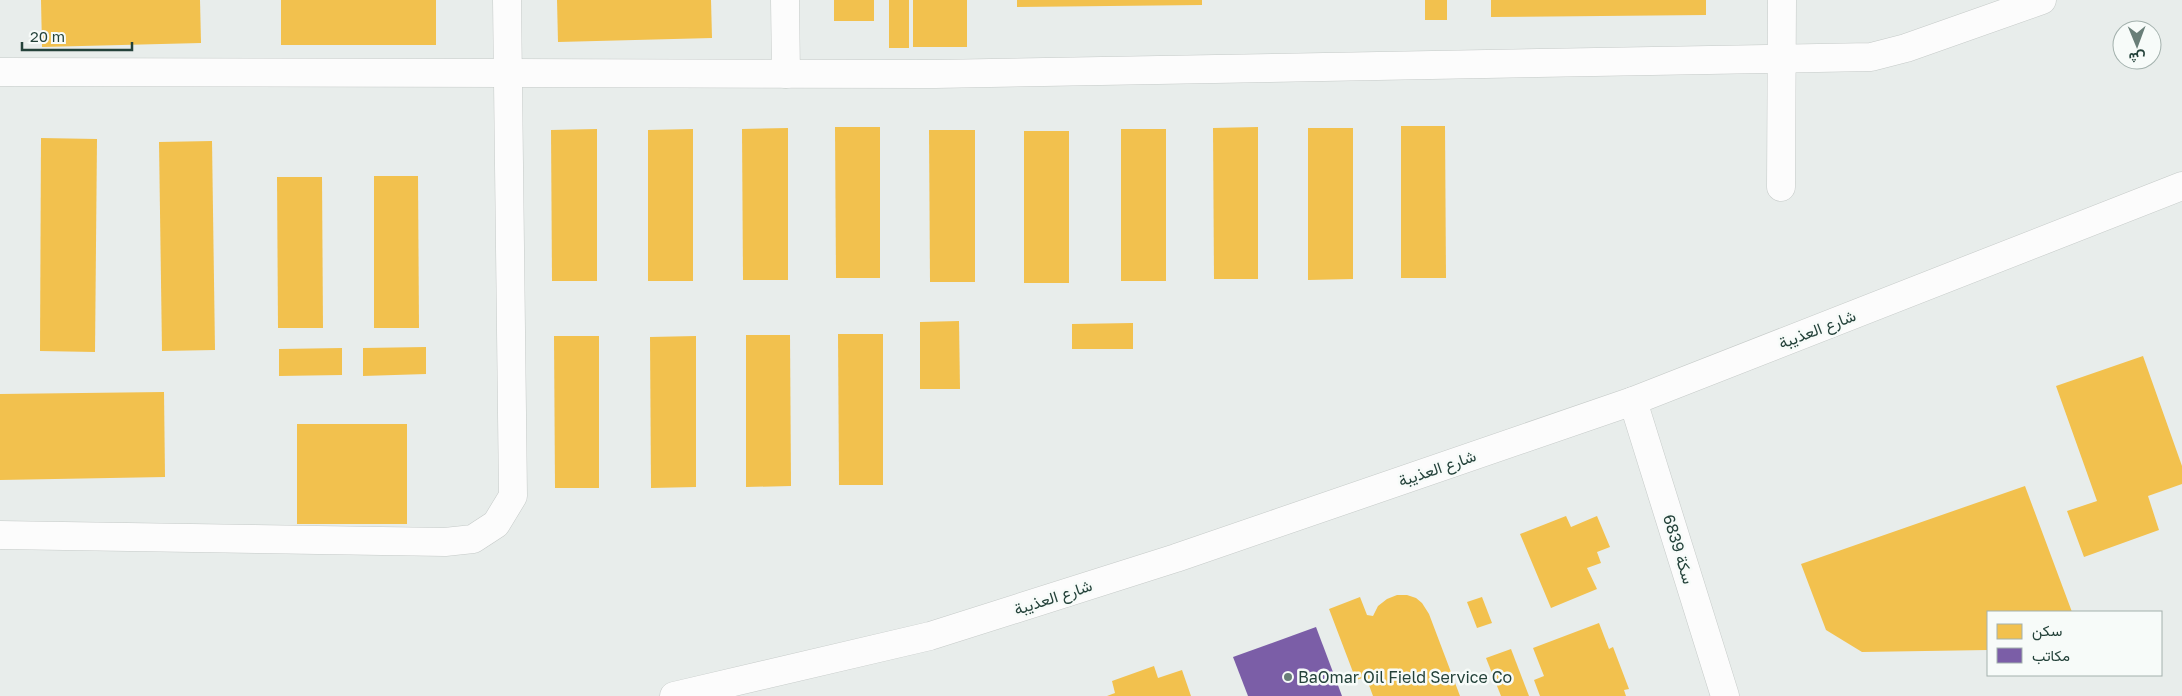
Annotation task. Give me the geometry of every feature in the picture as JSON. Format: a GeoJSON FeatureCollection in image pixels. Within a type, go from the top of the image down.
{"type":"FeatureCollection","features":[{"type":"Feature","properties":{"kind":"street"},"geometry":{"type":"LineString","coordinates":[[0,535],[445,542],[473,539],[496,524],[513,496],[507,0]]}},
{"type":"Feature","properties":{"kind":"street"},"geometry":{"type":"LineString","coordinates":[[785,0],[786,74]]}},
{"type":"Feature","properties":{"kind":"street"},"geometry":{"type":"LineString","coordinates":[[1781,187],[1782,0]]}},
{"type":"Feature","properties":{"kind":"street"},"geometry":{"type":"LineString","coordinates":[[0,72],[945,74],[1871,57],[1906,48],[2042,0]]}},
{"type":"Feature","properties":{"kind":"street","name":"شارع العذيبة"},"geometry":{"type":"LineString","coordinates":[[674,696],[930,636],[1176,558],[1633,401],[2182,186]]}},
{"type":"Feature","properties":{"kind":"street","name":"سكة 6839"},"geometry":{"type":"LineString","coordinates":[[1633,401],[1725,696]]}},
{"type":"Feature","properties":{"kind":"building: سكن"},"geometry":{"type":"Polygon","coordinates":[[[41,0],[200,0],[201,43],[42,47],[41,0]]]}},
{"type":"Feature","properties":{"kind":"building: سكن"},"geometry":{"type":"Polygon","coordinates":[[[281,0],[436,0],[436,45],[281,45],[281,0]]]}},
{"type":"Feature","properties":{"kind":"building: سكن"},"geometry":{"type":"Polygon","coordinates":[[[557,0],[711,0],[712,38],[558,42],[557,0]]]}},
{"type":"Feature","properties":{"kind":"building: سكن"},"geometry":{"type":"Polygon","coordinates":[[[834,0],[874,0],[874,21],[834,21],[834,0]]]}},
{"type":"Feature","properties":{"kind":"building: سكن"},"geometry":{"type":"Polygon","coordinates":[[[889,0],[909,0],[909,48],[889,48],[889,0]]]}},
{"type":"Feature","properties":{"kind":"building: سكن"},"geometry":{"type":"Polygon","coordinates":[[[913,0],[967,0],[967,47],[913,47],[913,0]]]}},
{"type":"Feature","properties":{"kind":"building: سكن"},"geometry":{"type":"Polygon","coordinates":[[[1017,0],[1202,0],[1202,5],[1017,7],[1017,0]]]}},
{"type":"Feature","properties":{"kind":"building: سكن"},"geometry":{"type":"Polygon","coordinates":[[[1425,0],[1447,0],[1447,20],[1425,20],[1425,0]]]}},
{"type":"Feature","properties":{"kind":"building: سكن"},"geometry":{"type":"Polygon","coordinates":[[[1491,0],[1706,0],[1706,15],[1491,17],[1491,0]]]}},
{"type":"Feature","properties":{"kind":"building: سكن"},"geometry":{"type":"Polygon","coordinates":[[[1401,126],[1445,126],[1446,278],[1401,278],[1401,126]]]}},
{"type":"Feature","properties":{"kind":"building: سكن"},"geometry":{"type":"Polygon","coordinates":[[[835,127],[880,127],[880,278],[836,278],[835,127]]]}},
{"type":"Feature","properties":{"kind":"building: سكن"},"geometry":{"type":"Polygon","coordinates":[[[1258,127],[1258,279],[1214,279],[1213,128],[1258,127]]]}},
{"type":"Feature","properties":{"kind":"building: سكن"},"geometry":{"type":"Polygon","coordinates":[[[788,128],[788,280],[743,280],[742,129],[788,128]]]}},
{"type":"Feature","properties":{"kind":"building: سكن"},"geometry":{"type":"Polygon","coordinates":[[[1308,128],[1353,128],[1353,279],[1308,280],[1308,128]]]}},
{"type":"Feature","properties":{"kind":"building: سكن"},"geometry":{"type":"Polygon","coordinates":[[[597,129],[597,281],[552,281],[551,130],[597,129]]]}},
{"type":"Feature","properties":{"kind":"building: سكن"},"geometry":{"type":"Polygon","coordinates":[[[693,129],[693,281],[648,281],[648,130],[693,129]]]}},
{"type":"Feature","properties":{"kind":"building: سكن"},"geometry":{"type":"Polygon","coordinates":[[[1121,129],[1166,129],[1166,281],[1121,281],[1121,129]]]}},
{"type":"Feature","properties":{"kind":"building: سكن"},"geometry":{"type":"Polygon","coordinates":[[[929,130],[975,130],[975,282],[930,282],[929,130]]]}},
{"type":"Feature","properties":{"kind":"building: سكن"},"geometry":{"type":"Polygon","coordinates":[[[1024,131],[1069,131],[1069,283],[1024,283],[1024,131]]]}},
{"type":"Feature","properties":{"kind":"building: سكن"},"geometry":{"type":"Polygon","coordinates":[[[41,138],[97,139],[95,352],[40,351],[41,138]]]}},
{"type":"Feature","properties":{"kind":"building: سكن"},"geometry":{"type":"Polygon","coordinates":[[[212,141],[215,350],[162,351],[159,142],[212,141]]]}},
{"type":"Feature","properties":{"kind":"building: سكن"},"geometry":{"type":"Polygon","coordinates":[[[374,176],[418,176],[419,328],[374,328],[374,176]]]}},
{"type":"Feature","properties":{"kind":"building: سكن"},"geometry":{"type":"Polygon","coordinates":[[[277,177],[322,177],[323,328],[278,328],[277,177]]]}},
{"type":"Feature","properties":{"kind":"building: سكن"},"geometry":{"type":"Polygon","coordinates":[[[959,321],[960,389],[920,389],[920,322],[959,321]]]}},
{"type":"Feature","properties":{"kind":"building: سكن"},"geometry":{"type":"Polygon","coordinates":[[[1133,323],[1133,349],[1072,349],[1072,324],[1133,323]]]}},
{"type":"Feature","properties":{"kind":"building: سكن"},"geometry":{"type":"Polygon","coordinates":[[[838,334],[883,334],[883,485],[839,485],[838,334]]]}},
{"type":"Feature","properties":{"kind":"building: سكن"},"geometry":{"type":"Polygon","coordinates":[[[746,335],[790,335],[791,486],[746,487],[746,335]]]}},
{"type":"Feature","properties":{"kind":"building: سكن"},"geometry":{"type":"Polygon","coordinates":[[[554,336],[599,336],[599,488],[555,488],[554,336]]]}},
{"type":"Feature","properties":{"kind":"building: سكن"},"geometry":{"type":"Polygon","coordinates":[[[696,336],[696,487],[651,488],[650,337],[696,336]]]}},
{"type":"Feature","properties":{"kind":"building: سكن"},"geometry":{"type":"Polygon","coordinates":[[[426,347],[426,374],[363,376],[363,348],[426,347]]]}},
{"type":"Feature","properties":{"kind":"building: سكن"},"geometry":{"type":"Polygon","coordinates":[[[342,348],[342,375],[279,376],[279,349],[342,348]]]}},
{"type":"Feature","properties":{"kind":"building: سكن"},"geometry":{"type":"Polygon","coordinates":[[[2143,356],[2182,466],[2182,484],[2148,496],[2159,530],[2084,557],[2067,511],[2097,501],[2056,386],[2143,356]]]}},
{"type":"Feature","properties":{"kind":"building: سكن"},"geometry":{"type":"Polygon","coordinates":[[[164,392],[165,477],[0,480],[0,394],[164,392]]]}},
{"type":"Feature","properties":{"kind":"building: سكن"},"geometry":{"type":"Polygon","coordinates":[[[297,424],[407,424],[407,524],[297,524],[297,424]]]}},
{"type":"Feature","properties":{"kind":"building: سكن"},"geometry":{"type":"Polygon","coordinates":[[[2025,486],[2072,611],[1987,611],[1987,650],[1862,652],[1826,630],[1801,564],[2025,486]]]}},
{"type":"Feature","properties":{"kind":"building: سكن"},"geometry":{"type":"Polygon","coordinates":[[[1566,516],[1571,527],[1597,516],[1610,547],[1597,552],[1601,563],[1587,568],[1597,589],[1551,608],[1520,534],[1566,516]]]}},
{"type":"Feature","properties":{"kind":"building: سكن"},"geometry":{"type":"Polygon","coordinates":[[[1397,595],[1407,595],[1416,598],[1422,603],[1429,614],[1460,696],[1373,696],[1366,677],[1356,680],[1329,609],[1360,597],[1367,615],[1373,616],[1378,606],[1387,599],[1397,595]]]}},
{"type":"Feature","properties":{"kind":"building: سكن"},"geometry":{"type":"Polygon","coordinates":[[[1482,597],[1492,623],[1477,628],[1467,602],[1482,597]]]}},
{"type":"Feature","properties":{"kind":"building: سكن"},"geometry":{"type":"Polygon","coordinates":[[[1599,623],[1609,649],[1613,647],[1629,689],[1624,690],[1626,696],[1540,696],[1534,680],[1544,676],[1533,648],[1599,623]]]}},
{"type":"Feature","properties":{"kind":"building: سكن"},"geometry":{"type":"Polygon","coordinates":[[[1511,649],[1529,696],[1501,696],[1486,658],[1511,649]]]}},
{"type":"Feature","properties":{"kind":"building: سكن"},"geometry":{"type":"Polygon","coordinates":[[[1154,666],[1158,678],[1182,670],[1191,696],[1107,696],[1115,693],[1112,681],[1154,666]]]}},
{"type":"Feature","properties":{"kind":"building: مكاتب","name":"BaOmar Oil Field Service Co"},"geometry":{"type":"Polygon","coordinates":[[[1316,627],[1342,696],[1248,696],[1233,657],[1316,627]]]}},
{"type":"Feature","properties":{"kind":"place","name":"BaOmar Oil Field Service Co"},"geometry":{"type":"Point","coordinates":[1288,677]}}]}
